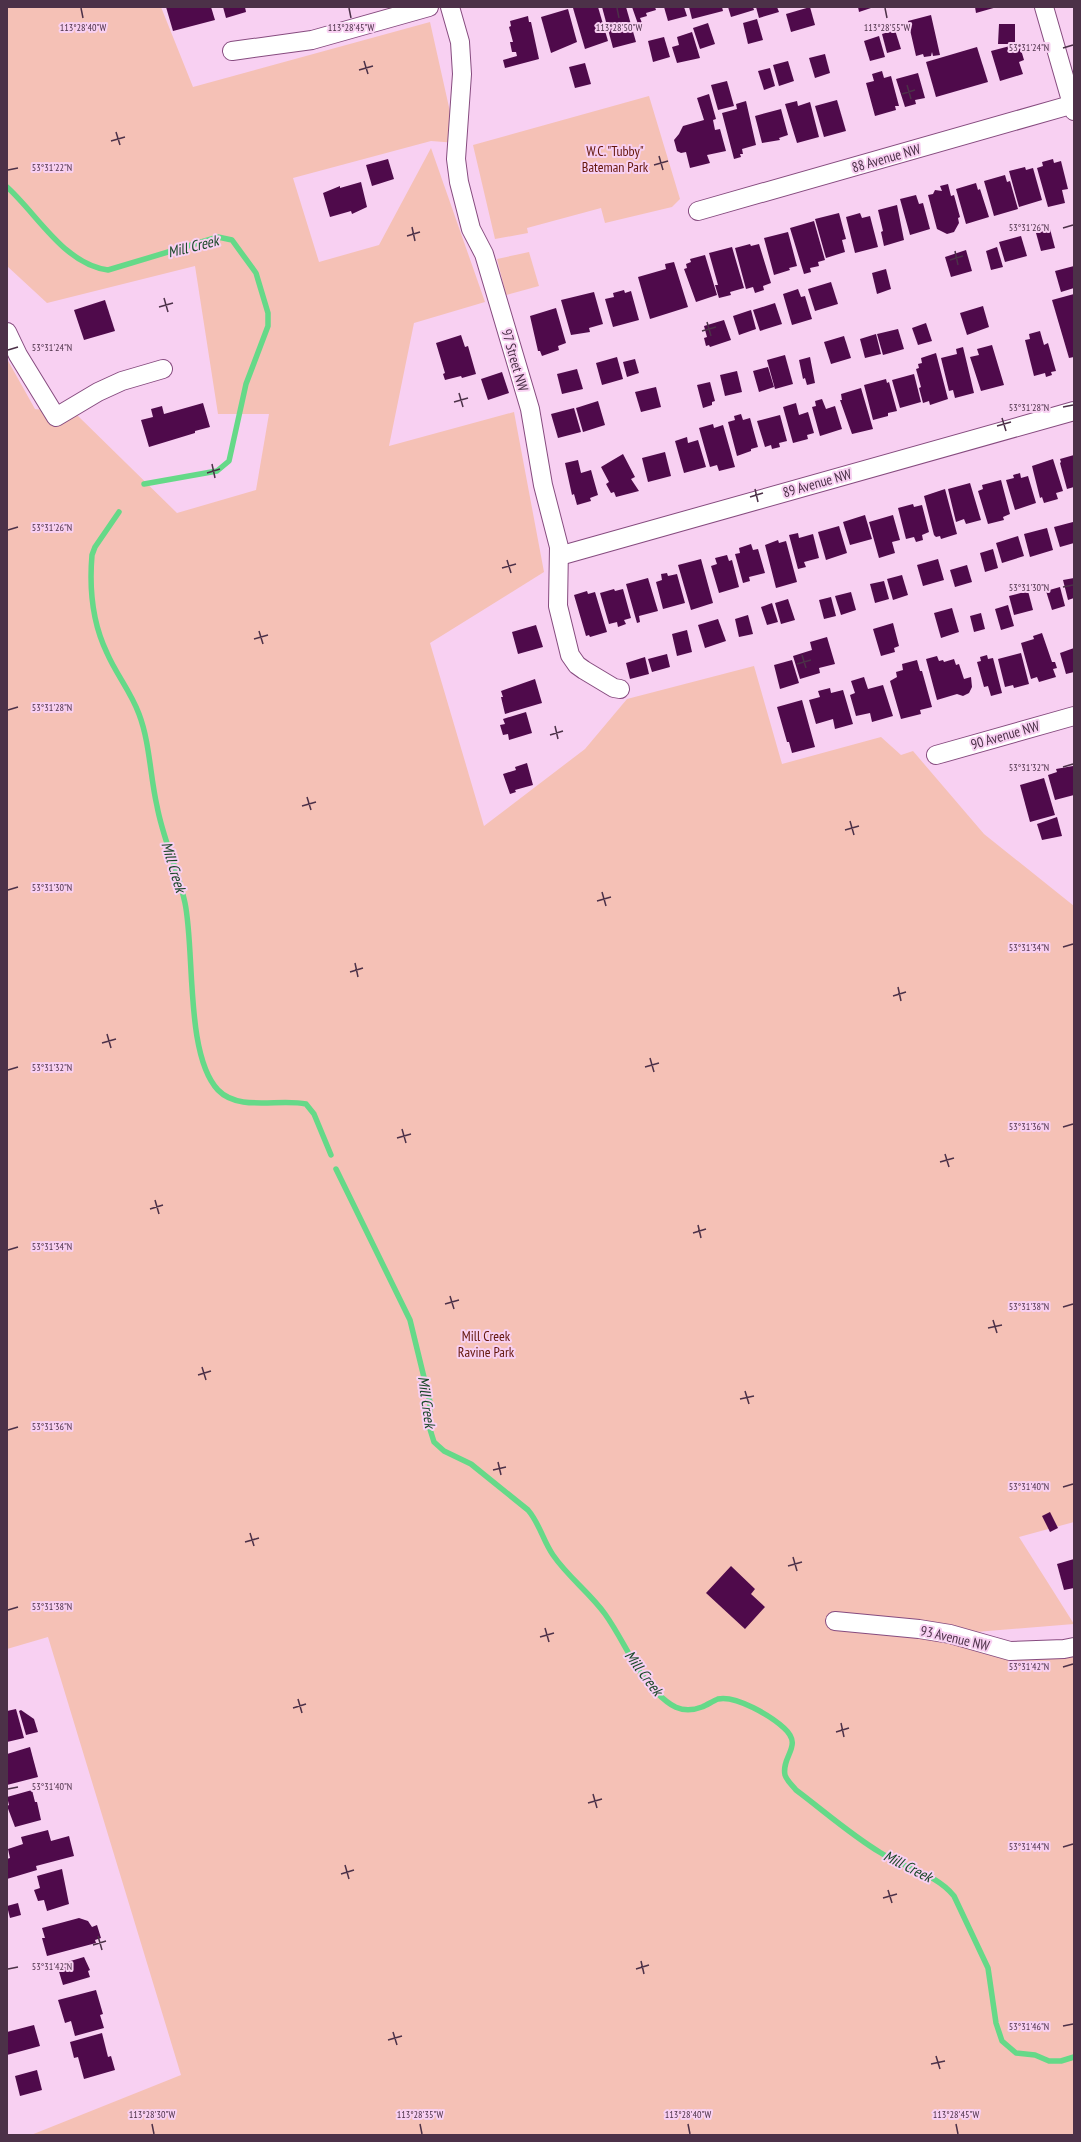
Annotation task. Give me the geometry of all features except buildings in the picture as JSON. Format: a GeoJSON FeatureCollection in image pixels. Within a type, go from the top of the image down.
{"type":"FeatureCollection","features":[{"type":"Feature","properties":{"kind":"street"},"geometry":{"type":"LineString","coordinates":[[232,51],[312,40],[429,7]]}},
{"type":"Feature","properties":{"kind":"street","name":"97 Street NW"},"geometry":{"type":"LineString","coordinates":[[450,7],[460,42],[461,60],[456,159],[459,182],[471,229],[486,261],[530,410],[543,485],[559,556],[558,606],[570,654],[577,665],[614,688],[620,689]]}},
{"type":"Feature","properties":{"kind":"street"},"geometry":{"type":"LineString","coordinates":[[1044,7],[1073,106]]}},
{"type":"Feature","properties":{"kind":"street","name":"88 Avenue NW"},"geometry":{"type":"LineString","coordinates":[[698,211],[1073,106]]}},
{"type":"Feature","properties":{"kind":"street"},"geometry":{"type":"LineString","coordinates":[[7,332],[18,355],[56,417],[98,392],[122,381],[163,369]]}},
{"type":"Feature","properties":{"kind":"street","name":"89 Avenue NW"},"geometry":{"type":"LineString","coordinates":[[559,556],[1074,411]]}},
{"type":"Feature","properties":{"kind":"street","name":"90 Avenue NW"},"geometry":{"type":"LineString","coordinates":[[936,755],[1074,716]]}},
{"type":"Feature","properties":{"kind":"street","name":"93 Avenue NW"},"geometry":{"type":"LineString","coordinates":[[835,1621],[919,1628],[950,1634],[1010,1651],[1064,1650],[1074,1647]]}},
{"type":"Feature","properties":{"kind":"green space","name":"Mill Creek Ravine Park"},"geometry":{"type":"Polygon","coordinates":[[[7,7],[161,7],[193,87],[430,22],[457,143],[431,141],[293,178],[319,262],[379,245],[431,148],[485,302],[414,323],[389,446],[514,412],[544,572],[430,643],[484,826],[585,749],[627,699],[754,666],[782,764],[881,737],[901,755],[913,751],[984,834],[1074,906],[1074,1522],[1019,1537],[1074,1624],[952,1634],[1010,1651],[1074,1647],[1074,2135],[31,2135],[181,2075],[48,1637],[7,1649],[7,359],[35,409],[76,414],[177,513],[256,490],[269,414],[218,414],[195,266],[47,303],[7,266],[7,7]]]}},
{"type":"Feature","properties":{"kind":"green space","name":"W.C. \"Tubby\" Bateman Park"},"geometry":{"type":"Polygon","coordinates":[[[649,96],[680,199],[672,207],[605,223],[601,208],[527,228],[528,233],[495,239],[473,145],[649,96]]]}},
{"type":"Feature","properties":{"kind":"green space"},"geometry":{"type":"Polygon","coordinates":[[[529,252],[539,286],[506,295],[497,259],[529,252]]]}},
{"type":"Feature","properties":{"kind":"waterway","name":"Mill Creek"},"geometry":{"type":"LineString","coordinates":[[7,187],[53,237],[78,258],[92,266],[108,270],[218,237],[232,240],[256,273],[268,313],[268,326],[246,384],[229,461],[217,471],[144,484]]}},
{"type":"Feature","properties":{"kind":"waterway","name":"Mill Creek"},"geometry":{"type":"LineString","coordinates":[[119,512],[95,547],[92,555],[91,593],[95,618],[102,641],[111,661],[136,706],[143,725],[160,818],[185,903],[188,923],[193,1001],[200,1053],[208,1074],[218,1090],[227,1097],[248,1103],[284,1102],[306,1104],[314,1114],[331,1155]]}},
{"type":"Feature","properties":{"kind":"waterway","name":"Mill Creek"},"geometry":{"type":"LineString","coordinates":[[336,1169],[410,1320],[430,1402],[429,1426],[434,1442],[444,1451],[471,1464],[528,1510],[536,1521],[553,1555],[565,1571],[593,1599],[605,1614],[641,1673],[665,1701],[676,1707],[688,1710],[702,1707],[718,1699],[734,1700],[762,1712],[771,1718],[790,1734],[792,1746],[786,1762],[785,1775],[796,1790],[848,1831],[870,1846],[938,1882],[954,1896],[988,1968],[996,2023],[1002,2041],[1016,2053],[1035,2055],[1049,2061],[1061,2061],[1074,2057]]}}]}
